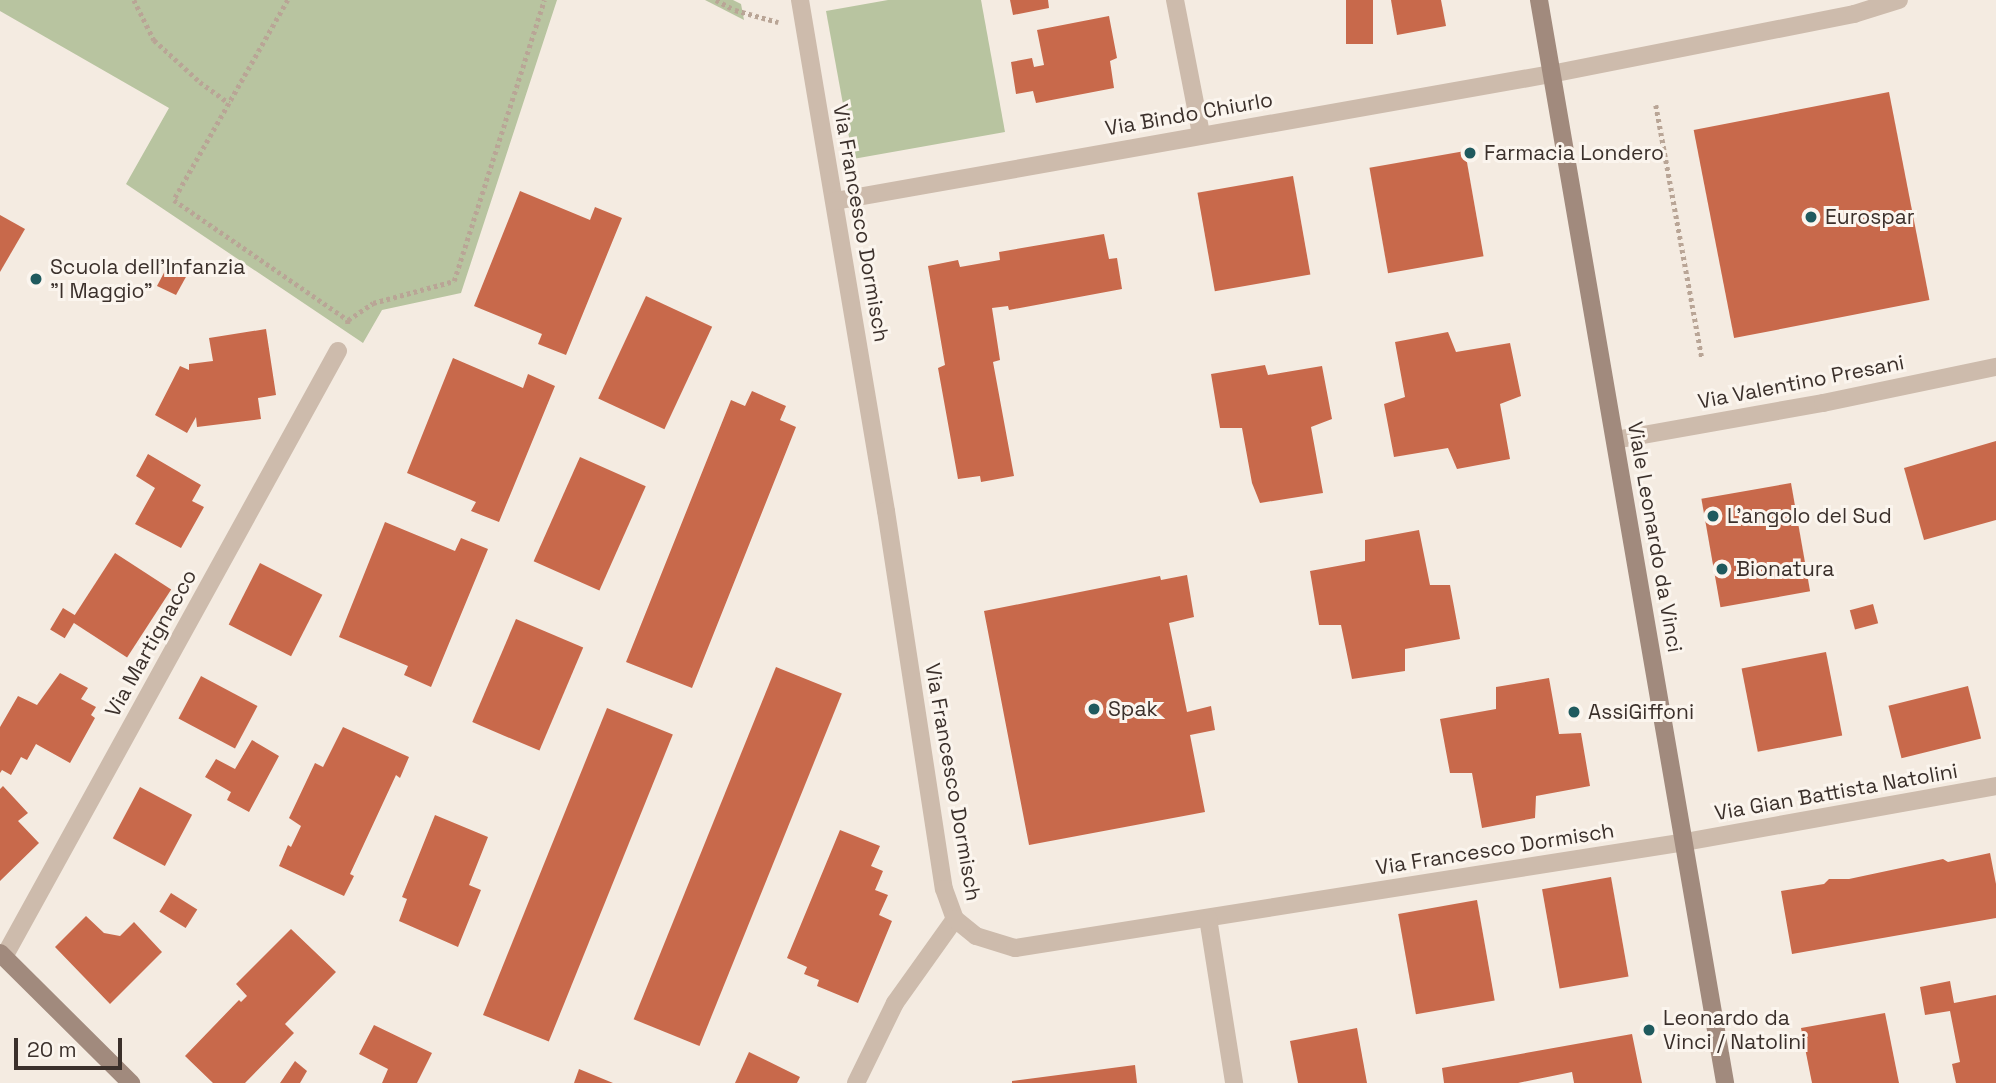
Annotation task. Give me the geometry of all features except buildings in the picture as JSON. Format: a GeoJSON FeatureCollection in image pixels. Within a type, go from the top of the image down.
{"type":"FeatureCollection","features":[{"type":"Feature","properties":{"kind":"main road","name":"Viale Leonardo da Vinci"},"geometry":{"type":"LineString","coordinates":[[1539,0],[1725,1083]]}},
{"type":"Feature","properties":{"kind":"main road","name":"Via Martignacco"},"geometry":{"type":"LineString","coordinates":[[2,955],[131,1083]]}},
{"type":"Feature","properties":{"kind":"street","name":"Via Francesco Dormisch"},"geometry":{"type":"LineString","coordinates":[[800,0],[835,201],[944,889],[955,919],[976,936],[995,945],[1015,948],[1685,842]]}},
{"type":"Feature","properties":{"kind":"street"},"geometry":{"type":"LineString","coordinates":[[1175,0],[1201,134]]}},
{"type":"Feature","properties":{"kind":"street","name":"Via Bindo Chiurlo"},"geometry":{"type":"LineString","coordinates":[[835,201],[1201,134],[1552,74],[1854,13],[1899,0]]}},
{"type":"Feature","properties":{"kind":"street","name":"Via Martignacco"},"geometry":{"type":"LineString","coordinates":[[2,955],[338,351]]}},
{"type":"Feature","properties":{"kind":"street","name":"Via Valentino Presani"},"geometry":{"type":"LineString","coordinates":[[1615,440],[1823,403],[1996,367]]}},
{"type":"Feature","properties":{"kind":"street","name":"Via Gian Battista Natolini"},"geometry":{"type":"LineString","coordinates":[[1685,842],[1996,786]]}},
{"type":"Feature","properties":{"kind":"street"},"geometry":{"type":"LineString","coordinates":[[1208,918],[1234,1083]]}},
{"type":"Feature","properties":{"kind":"street"},"geometry":{"type":"LineString","coordinates":[[856,1083],[895,1003],[955,919]]}},
{"type":"Feature","properties":{"kind":"path"},"geometry":{"type":"LineString","coordinates":[[134,0],[154,40],[190,74],[229,103]]}},
{"type":"Feature","properties":{"kind":"path"},"geometry":{"type":"LineString","coordinates":[[288,0],[174,200],[348,320]]}},
{"type":"Feature","properties":{"kind":"path"},"geometry":{"type":"LineString","coordinates":[[338,351],[348,320],[373,303],[454,281],[544,0]]}},
{"type":"Feature","properties":{"kind":"path"},"geometry":{"type":"LineString","coordinates":[[716,0],[735,10],[778,22]]}},
{"type":"Feature","properties":{"kind":"path"},"geometry":{"type":"LineString","coordinates":[[1656,105],[1702,359]]}},
{"type":"Feature","properties":{"kind":"green space"},"geometry":{"type":"Polygon","coordinates":[[[0,0],[557,0],[461,293],[382,310],[363,343],[126,184],[169,108],[0,11],[0,0]]]}},
{"type":"Feature","properties":{"kind":"green space"},"geometry":{"type":"Polygon","coordinates":[[[705,0],[733,0],[741,4],[744,20],[705,0]]]}},
{"type":"Feature","properties":{"kind":"green space"},"geometry":{"type":"Polygon","coordinates":[[[888,0],[981,0],[1005,132],[853,159],[826,11],[888,0]]]}},
{"type":"Feature","properties":{"kind":"place","name":"Farmacia Londero"},"geometry":{"type":"Point","coordinates":[1470,153]}},
{"type":"Feature","properties":{"kind":"place","name":"Eurospar"},"geometry":{"type":"Point","coordinates":[1811,217]}},
{"type":"Feature","properties":{"kind":"place","name":"Scuola dell'Infanzia \"I Maggio\""},"geometry":{"type":"Point","coordinates":[36,279]}},
{"type":"Feature","properties":{"kind":"place","name":"L'angolo del Sud"},"geometry":{"type":"Point","coordinates":[1713,516]}},
{"type":"Feature","properties":{"kind":"place","name":"Bionatura"},"geometry":{"type":"Point","coordinates":[1722,569]}},
{"type":"Feature","properties":{"kind":"place","name":"Spak"},"geometry":{"type":"Point","coordinates":[1094,709]}},
{"type":"Feature","properties":{"kind":"place","name":"AssiGiffoni"},"geometry":{"type":"Point","coordinates":[1574,712]}},
{"type":"Feature","properties":{"kind":"place","name":"Leonardo da Vinci / Natolini"},"geometry":{"type":"Point","coordinates":[1649,1030]}}]}
